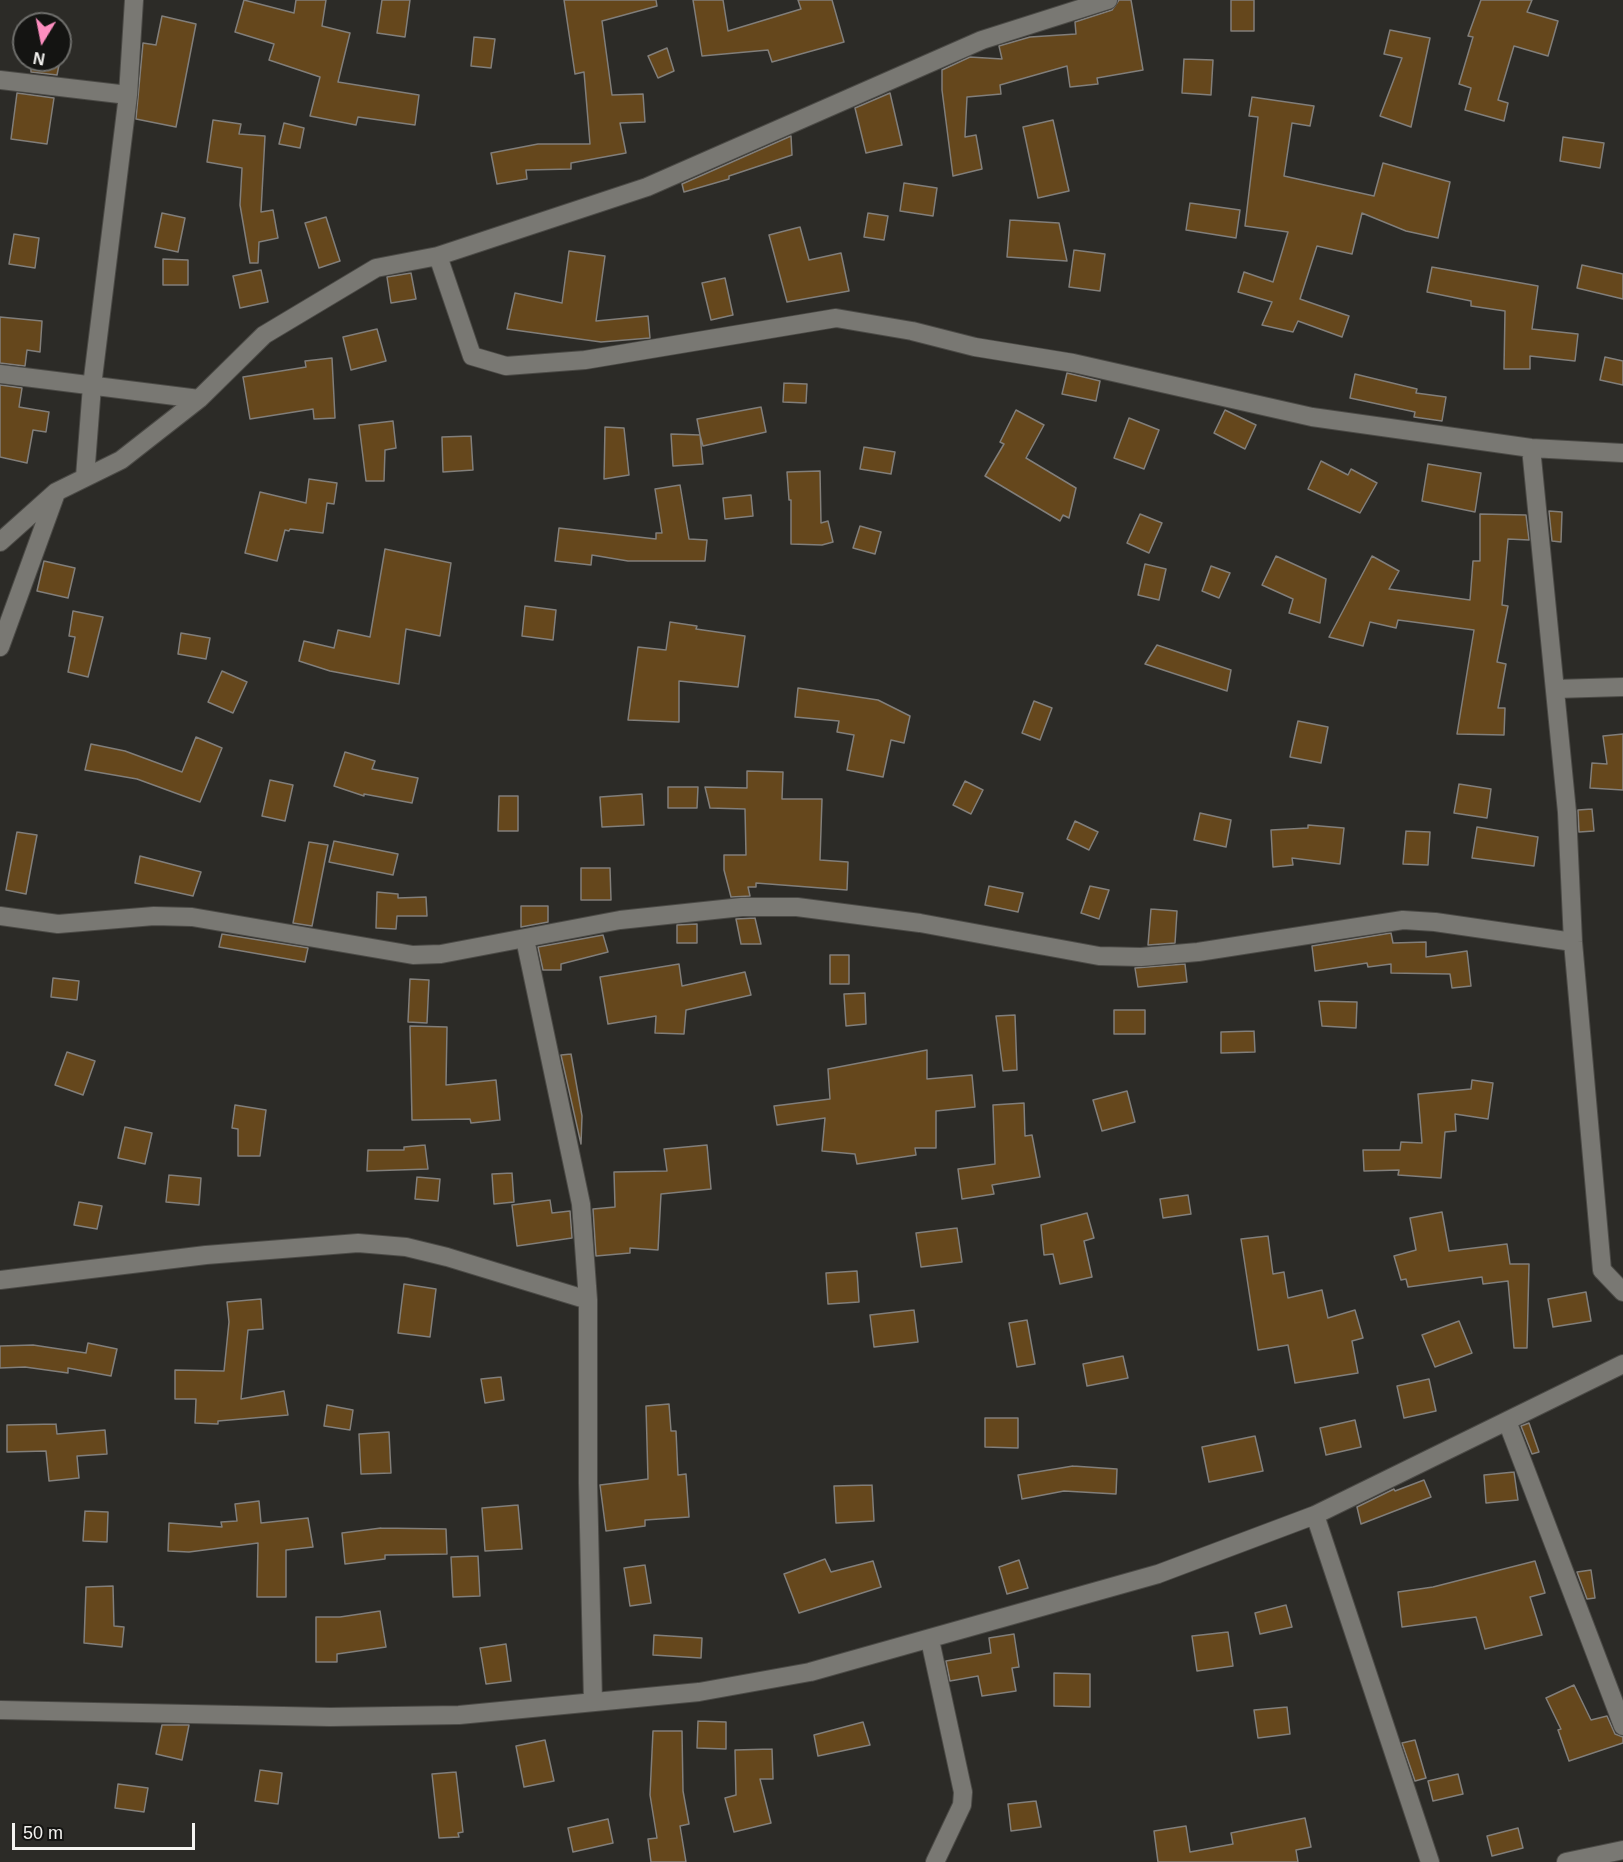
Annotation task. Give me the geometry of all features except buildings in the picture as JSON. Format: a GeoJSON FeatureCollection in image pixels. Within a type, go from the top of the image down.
{"type":"FeatureCollection","features":[{"type":"Feature","properties":{"kind":"street"},"geometry":{"type":"LineString","coordinates":[[85,477],[92,386],[128,95],[134,0]]}},
{"type":"Feature","properties":{"kind":"street"},"geometry":{"type":"LineString","coordinates":[[0,542],[56,492],[121,460],[199,399],[264,335],[342,286],[376,268],[438,256],[647,186],[982,40],[1108,0]]}},
{"type":"Feature","properties":{"kind":"street"},"geometry":{"type":"LineString","coordinates":[[0,80],[128,95]]}},
{"type":"Feature","properties":{"kind":"street"},"geometry":{"type":"LineString","coordinates":[[438,256],[472,356],[506,366],[585,360],[836,318],[912,331],[975,347],[1073,363],[1312,417],[1531,448],[1623,453]]}},
{"type":"Feature","properties":{"kind":"street"},"geometry":{"type":"LineString","coordinates":[[0,374],[199,399]]}},
{"type":"Feature","properties":{"kind":"street"},"geometry":{"type":"LineString","coordinates":[[1531,448],[1567,812],[1573,942],[1602,1270],[1623,1292]]}},
{"type":"Feature","properties":{"kind":"street"},"geometry":{"type":"LineString","coordinates":[[0,646],[56,492]]}},
{"type":"Feature","properties":{"kind":"street"},"geometry":{"type":"LineString","coordinates":[[1555,689],[1623,687]]}},
{"type":"Feature","properties":{"kind":"street"},"geometry":{"type":"LineString","coordinates":[[0,916],[58,924],[154,916],[192,917],[413,955],[441,954],[620,920],[742,906],[797,907],[920,923],[1099,956],[1141,957],[1198,952],[1403,920],[1435,922],[1573,942]]}},
{"type":"Feature","properties":{"kind":"street"},"geometry":{"type":"LineString","coordinates":[[525,939],[580,1204],[588,1300],[588,1483],[593,1702]]}},
{"type":"Feature","properties":{"kind":"street"},"geometry":{"type":"LineString","coordinates":[[0,1280],[206,1255],[358,1243],[406,1247],[447,1257],[588,1300]]}},
{"type":"Feature","properties":{"kind":"street"},"geometry":{"type":"LineString","coordinates":[[0,1710],[341,1717],[459,1715],[699,1692],[810,1672],[1158,1574],[1315,1515],[1623,1364]]}},
{"type":"Feature","properties":{"kind":"street"},"geometry":{"type":"LineString","coordinates":[[1507,1421],[1623,1726]]}},
{"type":"Feature","properties":{"kind":"street"},"geometry":{"type":"LineString","coordinates":[[1315,1515],[1430,1862]]}},
{"type":"Feature","properties":{"kind":"street"},"geometry":{"type":"LineString","coordinates":[[930,1640],[963,1792],[962,1805],[935,1862]]}},
{"type":"Feature","properties":{"kind":"street"},"geometry":{"type":"LineString","coordinates":[[1566,1862],[1623,1850]]}}]}
